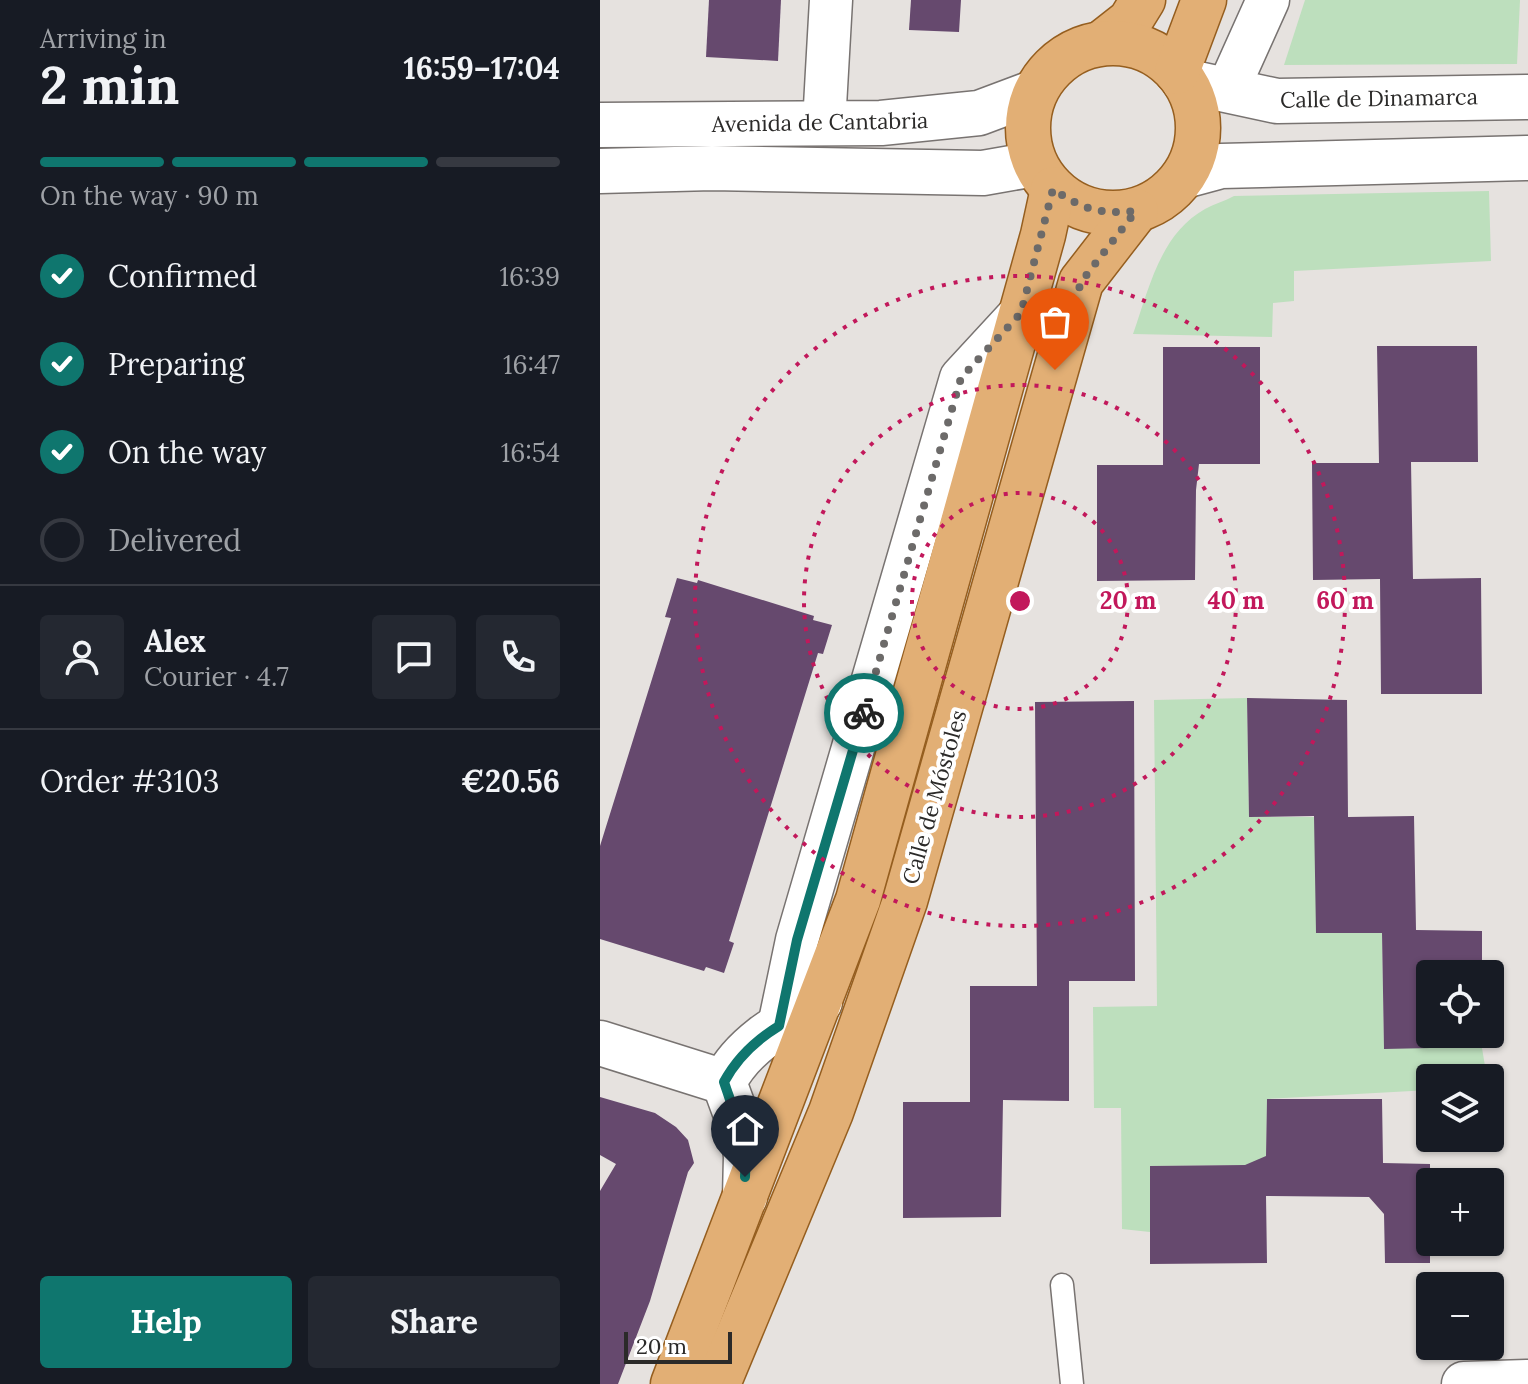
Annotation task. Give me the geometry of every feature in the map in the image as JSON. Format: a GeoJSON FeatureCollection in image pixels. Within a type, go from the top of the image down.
{"type":"FeatureCollection","features":[{"type":"Feature","properties":{"kind":"main road"},"geometry":{"type":"LineString","coordinates":[[1102,43],[1130,44],[1156,54],[1180,76],[1195,103],[1198,129],[1195,153],[1184,176],[1169,192],[1136,211],[1107,214],[1078,206],[1044,177],[1027,128],[1035,92],[1052,68],[1075,52],[1102,43],[1130,21],[1143,0]]}},
{"type":"Feature","properties":{"kind":"main road"},"geometry":{"type":"LineString","coordinates":[[1180,76],[1204,0]]}},
{"type":"Feature","properties":{"kind":"main road","name":"Calle de Móstoles"},"geometry":{"type":"LineString","coordinates":[[673,1384],[858,900],[1021,313],[1044,177]]}},
{"type":"Feature","properties":{"kind":"main road","name":"Calle de Móstoles"},"geometry":{"type":"LineString","coordinates":[[730,1373],[831,1112],[905,901],[1081,282],[1136,211]]}},
{"type":"Feature","properties":{"kind":"street"},"geometry":{"type":"LineString","coordinates":[[824,124],[831,0]]}},
{"type":"Feature","properties":{"kind":"street"},"geometry":{"type":"LineString","coordinates":[[1228,89],[1268,0]]}},
{"type":"Feature","properties":{"kind":"street","name":"Calle de Dinamarca"},"geometry":{"type":"LineString","coordinates":[[1180,76],[1277,101],[1528,97]]}},
{"type":"Feature","properties":{"kind":"street","name":"Avenida de Cantabria"},"geometry":{"type":"LineString","coordinates":[[600,125],[881,123],[979,113],[1035,92]]}},
{"type":"Feature","properties":{"kind":"street"},"geometry":{"type":"LineString","coordinates":[[1184,176],[1221,166],[1528,158]]}},
{"type":"Feature","properties":{"kind":"street","name":"Avenida de Cantabria"},"geometry":{"type":"LineString","coordinates":[[600,171],[712,168],[1044,177]]}},
{"type":"Feature","properties":{"kind":"street","name":"Calle de Móstoles"},"geometry":{"type":"LineString","coordinates":[[779,1026],[797,940],[961,378],[1021,313]]}},
{"type":"Feature","properties":{"kind":"street"},"geometry":{"type":"LineString","coordinates":[[745,1198],[743,1134],[724,1082],[733,1064],[765,1034],[820,1002]]}},
{"type":"Feature","properties":{"kind":"street"},"geometry":{"type":"LineString","coordinates":[[600,1043],[724,1082]]}},
{"type":"Feature","properties":{"kind":"street"},"geometry":{"type":"LineString","coordinates":[[1464,1384],[1528,1382]]}},
{"type":"Feature","properties":{"kind":"lane"},"geometry":{"type":"LineString","coordinates":[[1062,1285],[1072,1384]]}},
{"type":"Feature","properties":{"kind":"green space"},"geometry":{"type":"Polygon","coordinates":[[[1305,0],[1520,0],[1517,64],[1284,65],[1305,0]]]}},
{"type":"Feature","properties":{"kind":"green space"},"geometry":{"type":"Polygon","coordinates":[[[1489,191],[1491,261],[1294,271],[1294,301],[1273,303],[1272,337],[1133,334],[1158,264],[1177,233],[1205,209],[1234,196],[1489,191]]]}},
{"type":"Feature","properties":{"kind":"green space"},"geometry":{"type":"Polygon","coordinates":[[[1247,698],[1249,817],[1314,817],[1382,932],[1384,1048],[1482,1048],[1485,1064],[1416,1064],[1416,1091],[1267,1099],[1266,1165],[1150,1166],[1150,1232],[1122,1229],[1121,1108],[1094,1108],[1093,1007],[1157,1006],[1154,700],[1247,698]]]}},
{"type":"Feature","properties":{"kind":"building"},"geometry":{"type":"Polygon","coordinates":[[[709,0],[781,0],[778,61],[706,57],[709,0]]]}},
{"type":"Feature","properties":{"kind":"building"},"geometry":{"type":"Polygon","coordinates":[[[911,0],[961,0],[959,32],[909,30],[911,0]]]}},
{"type":"Feature","properties":{"kind":"building"},"geometry":{"type":"Polygon","coordinates":[[[1377,346],[1477,346],[1478,462],[1411,462],[1413,579],[1481,578],[1482,694],[1381,694],[1380,579],[1313,580],[1312,463],[1379,463],[1377,346]]]}},
{"type":"Feature","properties":{"kind":"building"},"geometry":{"type":"Polygon","coordinates":[[[1163,347],[1260,347],[1260,464],[1199,464],[1195,580],[1097,581],[1097,465],[1163,465],[1163,347]]]}},
{"type":"Feature","properties":{"kind":"building"},"geometry":{"type":"Polygon","coordinates":[[[677,578],[697,583],[698,580],[814,616],[813,620],[832,625],[823,654],[818,653],[729,941],[734,943],[724,973],[706,967],[704,971],[600,939],[600,846],[671,618],[665,617],[677,578]]]}},
{"type":"Feature","properties":{"kind":"building"},"geometry":{"type":"Polygon","coordinates":[[[1247,698],[1347,700],[1348,817],[1414,816],[1416,930],[1482,931],[1482,960],[1416,960],[1416,1048],[1430,1048],[1384,1049],[1382,933],[1316,933],[1314,816],[1249,817],[1247,698]]]}},
{"type":"Feature","properties":{"kind":"building"},"geometry":{"type":"Polygon","coordinates":[[[1134,701],[1135,981],[1069,981],[1069,1101],[1003,1100],[1001,1217],[903,1218],[903,1102],[970,1102],[970,986],[1037,986],[1035,702],[1134,701]]]}},
{"type":"Feature","properties":{"kind":"building"},"geometry":{"type":"Polygon","coordinates":[[[600,1097],[655,1113],[676,1127],[688,1140],[694,1163],[688,1172],[650,1301],[618,1384],[600,1384],[600,1191],[616,1164],[600,1155],[600,1097]]]}},
{"type":"Feature","properties":{"kind":"building"},"geometry":{"type":"Polygon","coordinates":[[[1267,1099],[1382,1099],[1383,1163],[1430,1164],[1430,1168],[1416,1168],[1416,1256],[1430,1256],[1430,1263],[1385,1263],[1384,1214],[1369,1197],[1266,1196],[1267,1263],[1150,1264],[1150,1166],[1245,1165],[1266,1156],[1267,1099]]]}},
{"type":"Feature","properties":{"kind":"way so far"},"geometry":{"type":"LineString","coordinates":[[864,713],[961,378],[1021,313],[1053,189],[1078,206],[1107,214],[1136,211],[1081,282],[1055,370]]}},
{"type":"Feature","properties":{"kind":"route"},"geometry":{"type":"LineString","coordinates":[[745,1177],[743,1134],[724,1082],[733,1064],[765,1034],[779,1026],[797,940],[864,713]]}}]}
